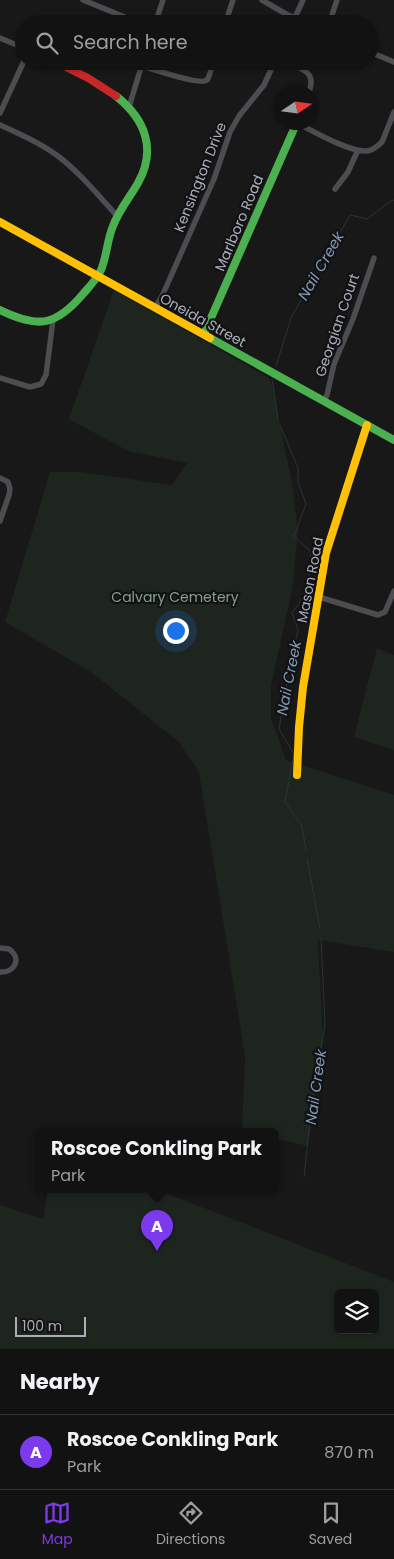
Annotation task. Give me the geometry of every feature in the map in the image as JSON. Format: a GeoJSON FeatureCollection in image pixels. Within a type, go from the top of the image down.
{"type":"FeatureCollection","features":[{"type":"Feature","properties":{"kind":"street"},"geometry":{"type":"LineString","coordinates":[[83,0],[120,15]]}},
{"type":"Feature","properties":{"kind":"street"},"geometry":{"type":"LineString","coordinates":[[158,15],[163,0]]}},
{"type":"Feature","properties":{"kind":"street"},"geometry":{"type":"LineString","coordinates":[[228,15],[233,0]]}},
{"type":"Feature","properties":{"kind":"street"},"geometry":{"type":"LineString","coordinates":[[262,0],[285,15]]}},
{"type":"Feature","properties":{"kind":"street"},"geometry":{"type":"LineString","coordinates":[[297,15],[303,0]]}},
{"type":"Feature","properties":{"kind":"street"},"geometry":{"type":"LineString","coordinates":[[332,15],[337,0]]}},
{"type":"Feature","properties":{"kind":"street"},"geometry":{"type":"LineString","coordinates":[[0,38],[15,44]]}},
{"type":"Feature","properties":{"kind":"street"},"geometry":{"type":"LineString","coordinates":[[379,56],[394,62]]}},
{"type":"Feature","properties":{"kind":"street"},"geometry":{"type":"LineString","coordinates":[[0,112],[20,70]]}},
{"type":"Feature","properties":{"kind":"street"},"geometry":{"type":"LineString","coordinates":[[0,310],[22,321],[40,323],[53,320],[67,312],[74,305],[98,276],[117,216],[139,181],[147,162],[146,132],[142,123],[129,107],[94,82],[71,70]]}},
{"type":"Feature","properties":{"kind":"street"},"geometry":{"type":"LineString","coordinates":[[129,107],[141,70]]}},
{"type":"Feature","properties":{"kind":"street"},"geometry":{"type":"LineString","coordinates":[[161,70],[194,81],[204,82],[208,79],[210,70]]}},
{"type":"Feature","properties":{"kind":"street","name":"Kensington Drive"},"geometry":{"type":"LineString","coordinates":[[155,308],[214,179],[230,132],[239,116],[264,85],[271,70]]}},
{"type":"Feature","properties":{"kind":"street"},"geometry":{"type":"LineString","coordinates":[[303,70],[311,77],[312,85]]}},
{"type":"Feature","properties":{"kind":"street"},"geometry":{"type":"LineString","coordinates":[[311,130],[340,144],[358,150],[369,151],[383,140],[394,112]]}},
{"type":"Feature","properties":{"kind":"street"},"geometry":{"type":"LineString","coordinates":[[0,125],[31,139],[57,156],[88,183],[117,216]]}},
{"type":"Feature","properties":{"kind":"street","name":"Marlboro Road"},"geometry":{"type":"LineString","coordinates":[[204,334],[294,130]]}},
{"type":"Feature","properties":{"kind":"street"},"geometry":{"type":"LineString","coordinates":[[335,189],[348,172],[358,150]]}},
{"type":"Feature","properties":{"kind":"street","name":"Oneida Street"},"geometry":{"type":"LineString","coordinates":[[0,222],[394,440]]}},
{"type":"Feature","properties":{"kind":"street","name":"Georgian Court"},"geometry":{"type":"LineString","coordinates":[[324,401],[334,364],[353,318],[374,258]]}},
{"type":"Feature","properties":{"kind":"street"},"geometry":{"type":"LineString","coordinates":[[0,378],[30,387],[41,384],[46,374],[53,320]]}},
{"type":"Feature","properties":{"kind":"street","name":"Mason Road"},"geometry":{"type":"LineString","coordinates":[[297,775],[303,687],[330,540],[367,425]]}},
{"type":"Feature","properties":{"kind":"street"},"geometry":{"type":"LineString","coordinates":[[0,478],[8,482],[10,489],[0,521]]}},
{"type":"Feature","properties":{"kind":"street"},"geometry":{"type":"LineString","coordinates":[[319,597],[378,615],[385,612],[394,591]]}},
{"type":"Feature","properties":{"kind":"street"},"geometry":{"type":"LineString","coordinates":[[0,948],[9,948],[16,958],[14,966],[10,970],[0,972]]}},
{"type":"Feature","properties":{"kind":"green space","name":"Calvary Cemetery"},"geometry":{"type":"Polygon","coordinates":[[[114,290],[269,378],[272,385],[292,483],[298,532],[292,590],[271,686],[271,718],[286,760],[394,795],[394,952],[318,940],[323,1041],[308,1146],[279,1140],[279,1128],[242,1128],[245,1056],[199,772],[179,742],[91,672],[5,622],[50,472],[81,472],[172,485],[187,463],[128,451],[69,419],[114,290]]]}},
{"type":"Feature","properties":{"kind":"green space"},"geometry":{"type":"Polygon","coordinates":[[[377,648],[394,655],[394,750],[354,737],[377,648]]]}},
{"type":"Feature","properties":{"kind":"green space"},"geometry":{"type":"Polygon","coordinates":[[[47,1193],[166,1193],[394,1282],[394,1349],[0,1349],[0,1205],[43,1219],[47,1193]]]}},
{"type":"Feature","properties":{"kind":"waterway","name":"Nail Creek"},"geometry":{"type":"LineString","coordinates":[[276,366],[291,318],[350,215],[367,219],[394,200]]}},
{"type":"Feature","properties":{"kind":"waterway","name":"Nail Creek"},"geometry":{"type":"LineString","coordinates":[[272,379],[278,418]]}},
{"type":"Feature","properties":{"kind":"waterway","name":"Nail Creek"},"geometry":{"type":"LineString","coordinates":[[280,425],[298,468],[298,482],[306,504],[294,536],[311,552],[307,592],[292,613],[298,630],[279,729],[294,754],[285,802],[302,826],[306,850]]}},
{"type":"Feature","properties":{"kind":"waterway","name":"Nail Creek"},"geometry":{"type":"LineString","coordinates":[[307,858],[320,929]]}},
{"type":"Feature","properties":{"kind":"waterway","name":"Nail Creek"},"geometry":{"type":"LineString","coordinates":[[304,1177],[314,1084],[325,1025],[321,937]]}},
{"type":"Feature","properties":{"kind":"traffic: fast"},"geometry":{"type":"LineString","coordinates":[[0,310],[13,316],[36,322],[54,318],[64,313],[73,305],[93,283],[99,273],[103,265],[115,220],[138,183],[147,158],[145,135],[141,125],[126,105],[116,96]]}},
{"type":"Feature","properties":{"kind":"traffic: fast"},"geometry":{"type":"LineString","coordinates":[[204,334],[293,130]]}},
{"type":"Feature","properties":{"kind":"traffic: fast"},"geometry":{"type":"LineString","coordinates":[[210,338],[394,440]]}},
{"type":"Feature","properties":{"kind":"traffic: slow"},"geometry":{"type":"LineString","coordinates":[[0,222],[210,338]]}},
{"type":"Feature","properties":{"kind":"traffic: slow"},"geometry":{"type":"LineString","coordinates":[[297,775],[303,687],[326,553],[367,425]]}},
{"type":"Feature","properties":{"kind":"traffic: jam"},"geometry":{"type":"LineString","coordinates":[[72,70],[116,96]]}},
{"type":"Feature","properties":{"kind":"place","name":"Roscoe Conkling Park"},"geometry":{"type":"Point","coordinates":[157,1251]}}]}
